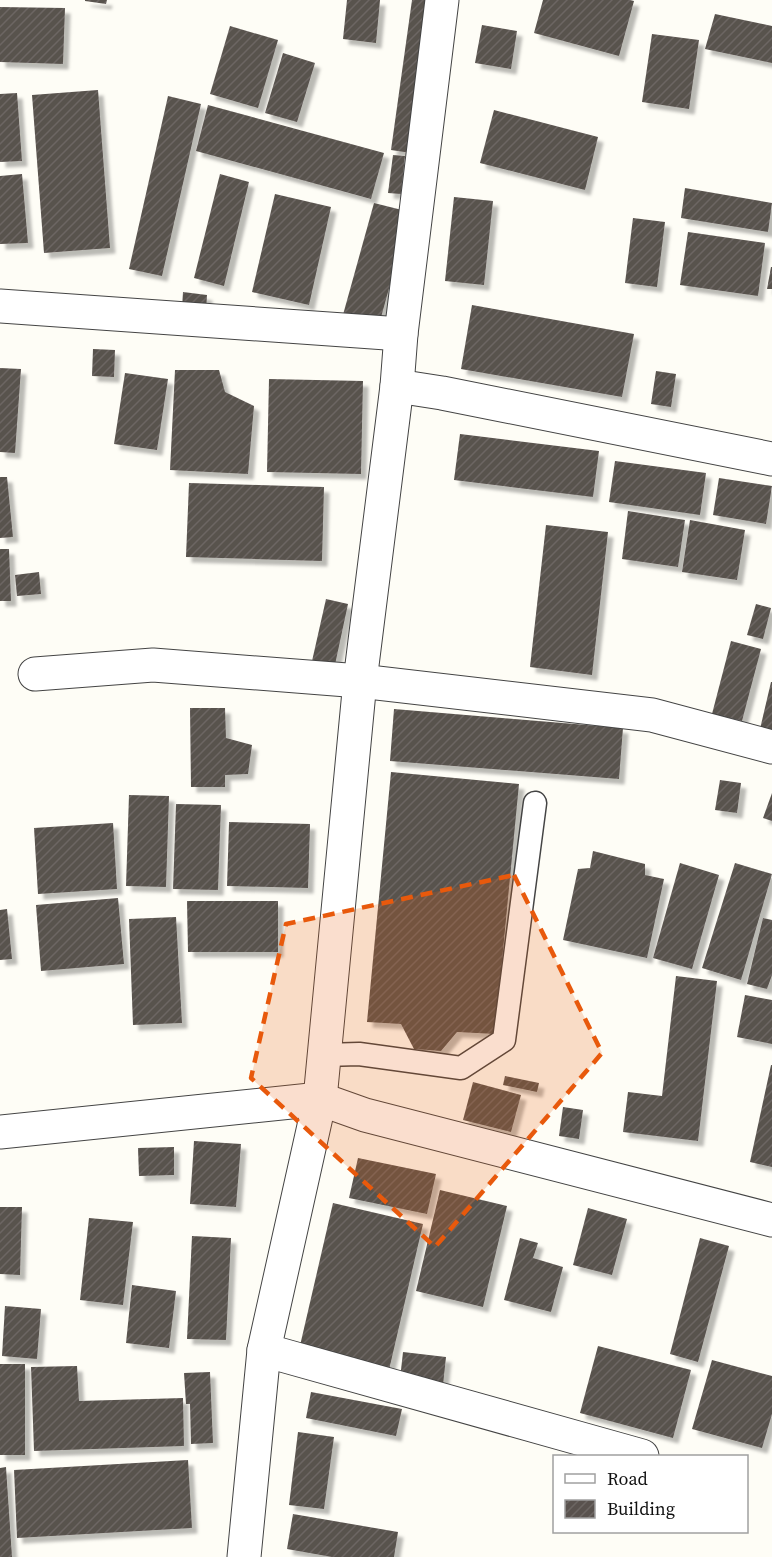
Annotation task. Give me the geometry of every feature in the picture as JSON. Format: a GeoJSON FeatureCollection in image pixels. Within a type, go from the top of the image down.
{"type":"FeatureCollection","features":[{"type":"Feature","properties":{"kind":"street"},"geometry":{"type":"LineString","coordinates":[[244,1557],[264,1350],[320,1099],[360,681],[398,386],[401,334],[442,0]]}},
{"type":"Feature","properties":{"kind":"street"},"geometry":{"type":"LineString","coordinates":[[0,306],[401,334]]}},
{"type":"Feature","properties":{"kind":"street"},"geometry":{"type":"LineString","coordinates":[[398,386],[772,459]]}},
{"type":"Feature","properties":{"kind":"street"},"geometry":{"type":"LineString","coordinates":[[35,674],[153,665],[360,681],[652,715],[772,747]]}},
{"type":"Feature","properties":{"kind":"street"},"geometry":{"type":"LineString","coordinates":[[0,1132],[320,1099],[365,1115],[772,1220]]}},
{"type":"Feature","properties":{"kind":"street"},"geometry":{"type":"LineString","coordinates":[[264,1350],[638,1455]]}},
{"type":"Feature","properties":{"kind":"lane"},"geometry":{"type":"LineString","coordinates":[[324,1055],[359,1054],[461,1068],[504,1040],[535,803]]}},
{"type":"Feature","properties":{"kind":"highlighted area"},"geometry":{"type":"Polygon","coordinates":[[[514,875],[602,1053],[435,1247],[251,1078],[286,924],[514,875]]]}},
{"type":"Feature","properties":{"kind":"building"},"geometry":{"type":"Polygon","coordinates":[[[85,0],[107,0],[106,4],[85,0]]]}},
{"type":"Feature","properties":{"kind":"building"},"geometry":{"type":"Polygon","coordinates":[[[347,0],[380,0],[376,43],[343,39],[347,0]]]}},
{"type":"Feature","properties":{"kind":"building"},"geometry":{"type":"Polygon","coordinates":[[[412,0],[440,0],[418,154],[391,150],[412,0]]]}},
{"type":"Feature","properties":{"kind":"building"},"geometry":{"type":"Polygon","coordinates":[[[543,0],[634,1],[619,56],[534,33],[543,0]]]}},
{"type":"Feature","properties":{"kind":"building"},"geometry":{"type":"Polygon","coordinates":[[[0,7],[65,8],[63,64],[0,62],[0,7]]]}},
{"type":"Feature","properties":{"kind":"building"},"geometry":{"type":"Polygon","coordinates":[[[715,14],[772,26],[772,63],[705,49],[715,14]]]}},
{"type":"Feature","properties":{"kind":"building"},"geometry":{"type":"Polygon","coordinates":[[[482,25],[517,31],[511,69],[475,63],[482,25]]]}},
{"type":"Feature","properties":{"kind":"building"},"geometry":{"type":"Polygon","coordinates":[[[230,26],[278,40],[258,108],[210,94],[230,26]]]}},
{"type":"Feature","properties":{"kind":"building"},"geometry":{"type":"Polygon","coordinates":[[[652,34],[699,40],[689,109],[642,102],[652,34]]]}},
{"type":"Feature","properties":{"kind":"building"},"geometry":{"type":"Polygon","coordinates":[[[283,53],[315,63],[297,122],[265,113],[283,53]]]}},
{"type":"Feature","properties":{"kind":"building"},"geometry":{"type":"Polygon","coordinates":[[[98,90],[110,248],[44,253],[32,95],[98,90]]]}},
{"type":"Feature","properties":{"kind":"building"},"geometry":{"type":"Polygon","coordinates":[[[17,93],[22,161],[0,162],[0,94],[17,93]]]}},
{"type":"Feature","properties":{"kind":"building"},"geometry":{"type":"Polygon","coordinates":[[[168,96],[201,104],[162,276],[129,269],[168,96]]]}},
{"type":"Feature","properties":{"kind":"building"},"geometry":{"type":"Polygon","coordinates":[[[208,105],[384,153],[371,199],[196,151],[208,105]]]}},
{"type":"Feature","properties":{"kind":"building"},"geometry":{"type":"Polygon","coordinates":[[[494,110],[598,137],[585,190],[480,163],[494,110]]]}},
{"type":"Feature","properties":{"kind":"building"},"geometry":{"type":"Polygon","coordinates":[[[393,155],[405,156],[401,194],[388,193],[393,155]]]}},
{"type":"Feature","properties":{"kind":"building"},"geometry":{"type":"Polygon","coordinates":[[[22,174],[28,243],[0,244],[0,176],[22,174]]]}},
{"type":"Feature","properties":{"kind":"building"},"geometry":{"type":"Polygon","coordinates":[[[220,174],[249,182],[224,286],[194,278],[220,174]]]}},
{"type":"Feature","properties":{"kind":"building"},"geometry":{"type":"Polygon","coordinates":[[[685,188],[772,203],[768,232],[681,218],[685,188]]]}},
{"type":"Feature","properties":{"kind":"building"},"geometry":{"type":"Polygon","coordinates":[[[275,194],[331,207],[309,305],[252,292],[275,194]]]}},
{"type":"Feature","properties":{"kind":"building"},"geometry":{"type":"Polygon","coordinates":[[[454,197],[493,201],[484,285],[445,281],[454,197]]]}},
{"type":"Feature","properties":{"kind":"building"},"geometry":{"type":"Polygon","coordinates":[[[374,203],[410,212],[377,332],[341,322],[374,203]]]}},
{"type":"Feature","properties":{"kind":"building"},"geometry":{"type":"Polygon","coordinates":[[[633,218],[665,222],[657,287],[625,283],[633,218]]]}},
{"type":"Feature","properties":{"kind":"building"},"geometry":{"type":"Polygon","coordinates":[[[688,232],[765,243],[758,296],[680,285],[688,232]]]}},
{"type":"Feature","properties":{"kind":"building"},"geometry":{"type":"Polygon","coordinates":[[[771,267],[772,289],[767,289],[771,267]]]}},
{"type":"Feature","properties":{"kind":"building"},"geometry":{"type":"Polygon","coordinates":[[[183,292],[207,295],[206,311],[182,309],[183,292]]]}},
{"type":"Feature","properties":{"kind":"building"},"geometry":{"type":"Polygon","coordinates":[[[472,305],[634,334],[622,397],[461,369],[472,305]]]}},
{"type":"Feature","properties":{"kind":"building"},"geometry":{"type":"Polygon","coordinates":[[[93,349],[115,350],[114,377],[92,376],[93,349]]]}},
{"type":"Feature","properties":{"kind":"building"},"geometry":{"type":"Polygon","coordinates":[[[0,368],[21,369],[15,453],[0,452],[0,368]]]}},
{"type":"Feature","properties":{"kind":"building"},"geometry":{"type":"Polygon","coordinates":[[[175,370],[219,370],[225,392],[254,406],[248,474],[170,470],[175,370]]]}},
{"type":"Feature","properties":{"kind":"building"},"geometry":{"type":"Polygon","coordinates":[[[656,371],[676,374],[671,407],[651,404],[656,371]]]}},
{"type":"Feature","properties":{"kind":"building"},"geometry":{"type":"Polygon","coordinates":[[[125,373],[168,379],[157,450],[114,444],[125,373]]]}},
{"type":"Feature","properties":{"kind":"building"},"geometry":{"type":"Polygon","coordinates":[[[269,379],[363,381],[361,474],[267,472],[269,379]]]}},
{"type":"Feature","properties":{"kind":"building"},"geometry":{"type":"Polygon","coordinates":[[[460,434],[599,451],[593,497],[454,480],[460,434]]]}},
{"type":"Feature","properties":{"kind":"building"},"geometry":{"type":"Polygon","coordinates":[[[615,461],[706,473],[700,515],[609,502],[615,461]]]}},
{"type":"Feature","properties":{"kind":"building"},"geometry":{"type":"Polygon","coordinates":[[[0,477],[7,477],[13,537],[0,538],[0,477]]]}},
{"type":"Feature","properties":{"kind":"building"},"geometry":{"type":"Polygon","coordinates":[[[719,478],[772,486],[766,524],[713,515],[719,478]]]}},
{"type":"Feature","properties":{"kind":"building"},"geometry":{"type":"Polygon","coordinates":[[[189,483],[324,487],[322,561],[186,557],[189,483]]]}},
{"type":"Feature","properties":{"kind":"building"},"geometry":{"type":"Polygon","coordinates":[[[628,511],[685,520],[678,567],[622,559],[628,511]]]}},
{"type":"Feature","properties":{"kind":"building"},"geometry":{"type":"Polygon","coordinates":[[[690,520],[745,530],[737,580],[682,572],[690,520]]]}},
{"type":"Feature","properties":{"kind":"building"},"geometry":{"type":"Polygon","coordinates":[[[546,525],[608,532],[592,675],[530,667],[546,525]]]}},
{"type":"Feature","properties":{"kind":"building"},"geometry":{"type":"Polygon","coordinates":[[[0,549],[9,549],[11,601],[0,601],[0,549]]]}},
{"type":"Feature","properties":{"kind":"building"},"geometry":{"type":"Polygon","coordinates":[[[39,572],[41,594],[17,596],[15,575],[39,572]]]}},
{"type":"Feature","properties":{"kind":"building"},"geometry":{"type":"Polygon","coordinates":[[[326,599],[348,604],[333,674],[310,670],[326,599]]]}},
{"type":"Feature","properties":{"kind":"building"},"geometry":{"type":"Polygon","coordinates":[[[756,604],[771,608],[763,639],[747,635],[756,604]]]}},
{"type":"Feature","properties":{"kind":"building"},"geometry":{"type":"Polygon","coordinates":[[[731,641],[761,649],[742,721],[712,714],[731,641]]]}},
{"type":"Feature","properties":{"kind":"building"},"geometry":{"type":"Polygon","coordinates":[[[772,682],[772,732],[760,729],[772,682]]]}},
{"type":"Feature","properties":{"kind":"building"},"geometry":{"type":"Polygon","coordinates":[[[190,708],[225,708],[226,738],[252,745],[248,774],[225,775],[225,787],[191,787],[190,708]]]}},
{"type":"Feature","properties":{"kind":"building"},"geometry":{"type":"Polygon","coordinates":[[[394,709],[623,728],[619,779],[390,761],[394,709]]]}},
{"type":"Feature","properties":{"kind":"building"},"geometry":{"type":"Polygon","coordinates":[[[391,772],[519,784],[495,1034],[457,1032],[441,1051],[414,1049],[401,1024],[367,1022],[391,772]]]}},
{"type":"Feature","properties":{"kind":"building"},"geometry":{"type":"Polygon","coordinates":[[[720,780],[741,783],[737,813],[715,810],[720,780]]]}},
{"type":"Feature","properties":{"kind":"building"},"geometry":{"type":"Polygon","coordinates":[[[772,793],[772,821],[763,818],[772,793]]]}},
{"type":"Feature","properties":{"kind":"building"},"geometry":{"type":"Polygon","coordinates":[[[129,795],[169,796],[166,887],[126,886],[129,795]]]}},
{"type":"Feature","properties":{"kind":"building"},"geometry":{"type":"Polygon","coordinates":[[[176,804],[221,805],[218,890],[173,889],[176,804]]]}},
{"type":"Feature","properties":{"kind":"building"},"geometry":{"type":"Polygon","coordinates":[[[229,822],[310,824],[308,888],[227,886],[229,822]]]}},
{"type":"Feature","properties":{"kind":"building"},"geometry":{"type":"Polygon","coordinates":[[[113,823],[117,889],[38,894],[34,828],[113,823]]]}},
{"type":"Feature","properties":{"kind":"building"},"geometry":{"type":"Polygon","coordinates":[[[593,851],[645,864],[645,875],[664,879],[647,958],[563,940],[578,869],[590,868],[593,851]]]}},
{"type":"Feature","properties":{"kind":"building"},"geometry":{"type":"Polygon","coordinates":[[[680,863],[719,875],[692,969],[653,958],[680,863]]]}},
{"type":"Feature","properties":{"kind":"building"},"geometry":{"type":"Polygon","coordinates":[[[735,863],[772,874],[741,980],[702,968],[735,863]]]}},
{"type":"Feature","properties":{"kind":"building"},"geometry":{"type":"Polygon","coordinates":[[[118,898],[124,964],[41,971],[36,905],[118,898]]]}},
{"type":"Feature","properties":{"kind":"building"},"geometry":{"type":"Polygon","coordinates":[[[187,901],[278,901],[278,952],[188,952],[187,901]]]}},
{"type":"Feature","properties":{"kind":"building"},"geometry":{"type":"Polygon","coordinates":[[[7,909],[12,959],[0,960],[0,910],[7,909]]]}},
{"type":"Feature","properties":{"kind":"building"},"geometry":{"type":"Polygon","coordinates":[[[176,917],[182,1023],[133,1025],[129,919],[176,917]]]}},
{"type":"Feature","properties":{"kind":"building"},"geometry":{"type":"Polygon","coordinates":[[[763,918],[772,920],[772,975],[767,989],[747,984],[763,918]]]}},
{"type":"Feature","properties":{"kind":"building"},"geometry":{"type":"Polygon","coordinates":[[[676,976],[717,981],[698,1141],[623,1132],[628,1092],[662,1096],[676,976]]]}},
{"type":"Feature","properties":{"kind":"building"},"geometry":{"type":"Polygon","coordinates":[[[745,995],[772,1000],[772,1044],[737,1037],[745,995]]]}},
{"type":"Feature","properties":{"kind":"building"},"geometry":{"type":"Polygon","coordinates":[[[772,1065],[772,1167],[750,1162],[772,1065]]]}},
{"type":"Feature","properties":{"kind":"building"},"geometry":{"type":"Polygon","coordinates":[[[505,1076],[539,1083],[537,1092],[503,1085],[505,1076]]]}},
{"type":"Feature","properties":{"kind":"building"},"geometry":{"type":"Polygon","coordinates":[[[473,1082],[521,1095],[511,1132],[463,1120],[473,1082]]]}},
{"type":"Feature","properties":{"kind":"building"},"geometry":{"type":"Polygon","coordinates":[[[563,1107],[583,1110],[579,1139],[559,1136],[563,1107]]]}},
{"type":"Feature","properties":{"kind":"building"},"geometry":{"type":"Polygon","coordinates":[[[194,1141],[241,1144],[236,1207],[190,1204],[194,1141]]]}},
{"type":"Feature","properties":{"kind":"building"},"geometry":{"type":"Polygon","coordinates":[[[174,1147],[174,1175],[139,1176],[138,1148],[174,1147]]]}},
{"type":"Feature","properties":{"kind":"building"},"geometry":{"type":"Polygon","coordinates":[[[358,1158],[436,1174],[427,1214],[349,1198],[358,1158]]]}},
{"type":"Feature","properties":{"kind":"building"},"geometry":{"type":"Polygon","coordinates":[[[440,1190],[507,1206],[483,1307],[416,1291],[440,1190]]]}},
{"type":"Feature","properties":{"kind":"building"},"geometry":{"type":"Polygon","coordinates":[[[333,1203],[423,1224],[389,1370],[299,1350],[333,1203]]]}},
{"type":"Feature","properties":{"kind":"building"},"geometry":{"type":"Polygon","coordinates":[[[0,1207],[22,1207],[20,1275],[0,1274],[0,1207]]]}},
{"type":"Feature","properties":{"kind":"building"},"geometry":{"type":"Polygon","coordinates":[[[588,1208],[627,1219],[612,1275],[573,1265],[588,1208]]]}},
{"type":"Feature","properties":{"kind":"building"},"geometry":{"type":"Polygon","coordinates":[[[89,1218],[133,1222],[123,1305],[80,1300],[89,1218]]]}},
{"type":"Feature","properties":{"kind":"building"},"geometry":{"type":"Polygon","coordinates":[[[192,1236],[231,1238],[226,1340],[187,1339],[192,1236]]]}},
{"type":"Feature","properties":{"kind":"building"},"geometry":{"type":"Polygon","coordinates":[[[520,1238],[538,1243],[533,1258],[563,1267],[551,1312],[504,1300],[520,1238]]]}},
{"type":"Feature","properties":{"kind":"building"},"geometry":{"type":"Polygon","coordinates":[[[700,1238],[729,1246],[698,1362],[670,1354],[700,1238]]]}},
{"type":"Feature","properties":{"kind":"building"},"geometry":{"type":"Polygon","coordinates":[[[132,1285],[176,1291],[169,1348],[126,1343],[132,1285]]]}},
{"type":"Feature","properties":{"kind":"building"},"geometry":{"type":"Polygon","coordinates":[[[5,1306],[41,1309],[37,1359],[2,1356],[5,1306]]]}},
{"type":"Feature","properties":{"kind":"building"},"geometry":{"type":"Polygon","coordinates":[[[598,1346],[691,1370],[673,1438],[580,1413],[598,1346]]]}},
{"type":"Feature","properties":{"kind":"building"},"geometry":{"type":"Polygon","coordinates":[[[403,1352],[446,1357],[443,1385],[400,1379],[403,1352]]]}},
{"type":"Feature","properties":{"kind":"building"},"geometry":{"type":"Polygon","coordinates":[[[712,1360],[772,1376],[772,1414],[762,1448],[692,1429],[712,1360]]]}},
{"type":"Feature","properties":{"kind":"building"},"geometry":{"type":"Polygon","coordinates":[[[0,1364],[25,1364],[25,1455],[0,1455],[0,1364]]]}},
{"type":"Feature","properties":{"kind":"building"},"geometry":{"type":"Polygon","coordinates":[[[77,1366],[79,1401],[183,1398],[184,1446],[34,1451],[31,1367],[77,1366]]]}},
{"type":"Feature","properties":{"kind":"building"},"geometry":{"type":"Polygon","coordinates":[[[210,1372],[213,1443],[191,1444],[190,1404],[186,1404],[184,1373],[210,1372]]]}},
{"type":"Feature","properties":{"kind":"building"},"geometry":{"type":"Polygon","coordinates":[[[311,1392],[402,1409],[396,1436],[306,1418],[311,1392]]]}},
{"type":"Feature","properties":{"kind":"building"},"geometry":{"type":"Polygon","coordinates":[[[298,1432],[334,1437],[324,1509],[289,1505],[298,1432]]]}},
{"type":"Feature","properties":{"kind":"building"},"geometry":{"type":"Polygon","coordinates":[[[188,1460],[192,1528],[17,1538],[14,1470],[188,1460]]]}},
{"type":"Feature","properties":{"kind":"building"},"geometry":{"type":"Polygon","coordinates":[[[6,1467],[12,1557],[0,1557],[0,1468],[6,1467]]]}},
{"type":"Feature","properties":{"kind":"building"},"geometry":{"type":"Polygon","coordinates":[[[293,1514],[398,1532],[394,1557],[332,1557],[287,1549],[293,1514]]]}}]}
